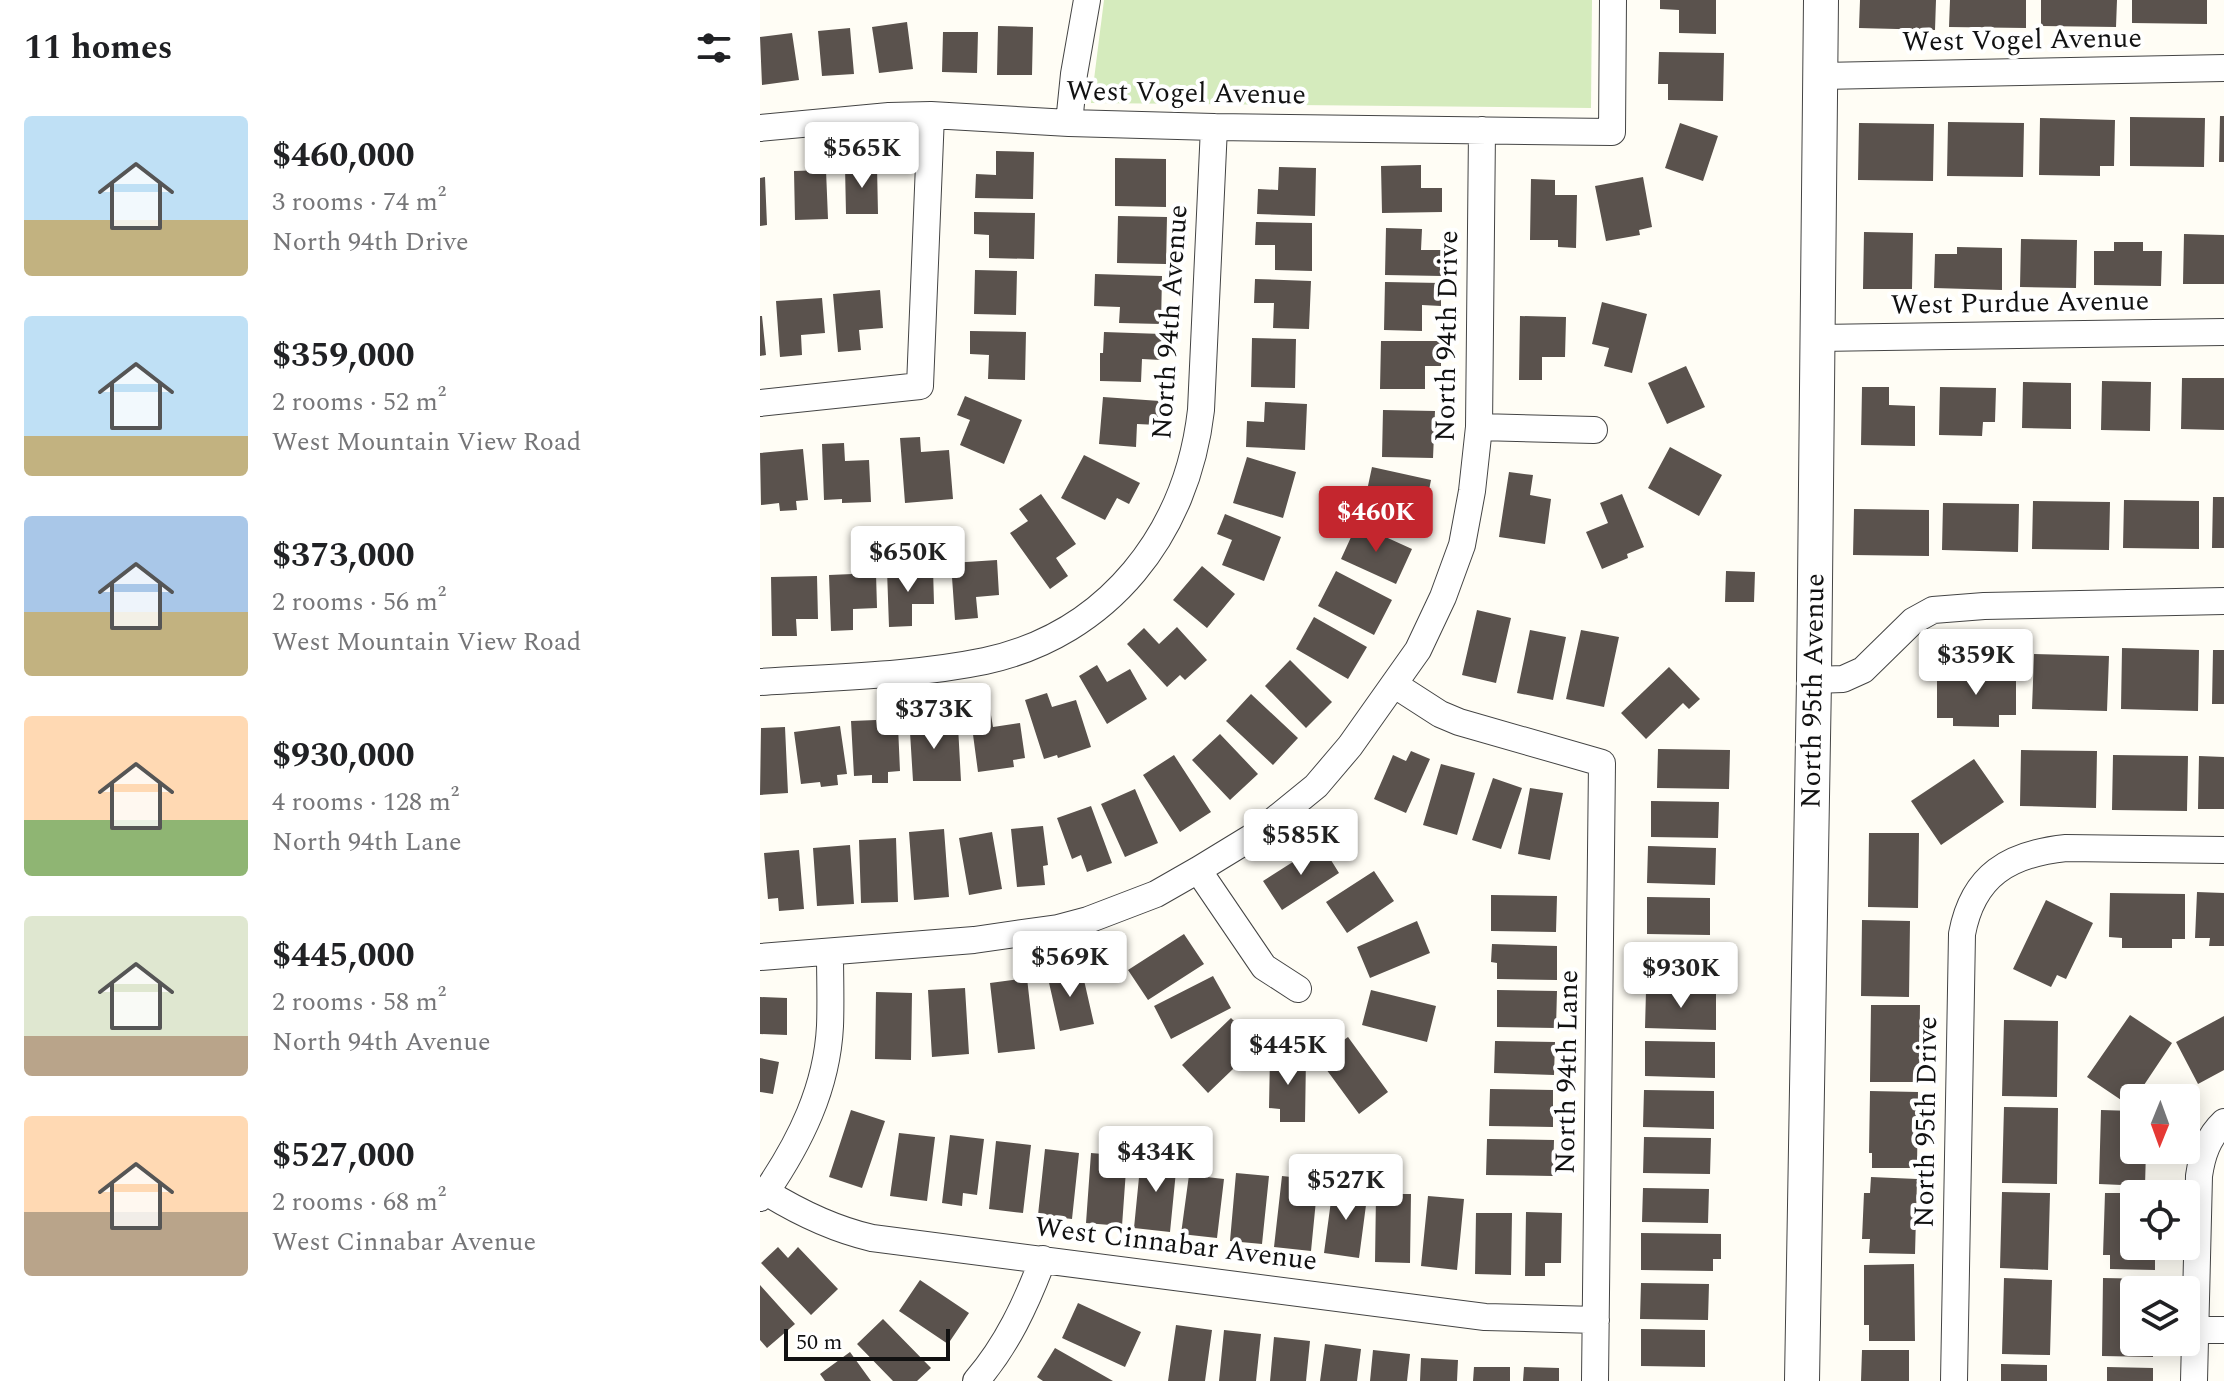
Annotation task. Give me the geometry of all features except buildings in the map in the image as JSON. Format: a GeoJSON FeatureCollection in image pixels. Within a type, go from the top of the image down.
{"type":"FeatureCollection","features":[{"type":"Feature","properties":{"kind":"street"},"geometry":{"type":"LineString","coordinates":[[1069,123],[1087,0]]}},
{"type":"Feature","properties":{"kind":"street","name":"West Vogel Avenue"},"geometry":{"type":"LineString","coordinates":[[760,128],[931,115],[1214,127],[1612,132],[1613,0]]}},
{"type":"Feature","properties":{"kind":"street","name":"North 95th Avenue"},"geometry":{"type":"LineString","coordinates":[[1802,1381],[1821,0]]}},
{"type":"Feature","properties":{"kind":"street","name":"West Vogel Avenue"},"geometry":{"type":"LineString","coordinates":[[1821,76],[2224,68]]}},
{"type":"Feature","properties":{"kind":"street"},"geometry":{"type":"LineString","coordinates":[[760,403],[920,386],[931,115]]}},
{"type":"Feature","properties":{"kind":"street","name":"North 94th Avenue"},"geometry":{"type":"LineString","coordinates":[[760,682],[923,670],[987,660],[1028,648],[1069,628],[1114,595],[1142,562],[1165,528],[1180,498],[1192,462],[1201,410],[1214,127]]}},
{"type":"Feature","properties":{"kind":"street","name":"North 94th Drive"},"geometry":{"type":"LineString","coordinates":[[760,957],[974,940],[1058,928],[1123,908],[1156,894],[1257,834],[1316,786],[1395,685],[1424,637],[1462,545],[1479,427],[1482,130]]}},
{"type":"Feature","properties":{"kind":"street","name":"West Purdue Avenue"},"geometry":{"type":"LineString","coordinates":[[1818,338],[2224,332]]}},
{"type":"Feature","properties":{"kind":"street"},"geometry":{"type":"LineString","coordinates":[[1479,427],[1594,430]]}},
{"type":"Feature","properties":{"kind":"street"},"geometry":{"type":"LineString","coordinates":[[1814,680],[1843,679],[1863,670],[1913,621],[1933,610],[1984,606],[2224,601]]}},
{"type":"Feature","properties":{"kind":"street","name":"North 94th Lane"},"geometry":{"type":"LineString","coordinates":[[1395,685],[1440,714],[1459,722],[1602,763],[1595,1381]]}},
{"type":"Feature","properties":{"kind":"street","name":"North 95th Drive"},"geometry":{"type":"LineString","coordinates":[[1954,1381],[1962,934],[1965,915],[1980,889],[2004,865],[2020,856],[2055,849],[2224,850]]}},
{"type":"Feature","properties":{"kind":"street"},"geometry":{"type":"LineString","coordinates":[[1198,870],[1264,967],[1298,989]]}},
{"type":"Feature","properties":{"kind":"street"},"geometry":{"type":"LineString","coordinates":[[763,1195],[783,1167],[804,1128],[818,1091],[830,1025],[830,952]]}},
{"type":"Feature","properties":{"kind":"street"},"geometry":{"type":"LineString","coordinates":[[2196,1276],[2199,1176],[2210,1137],[2221,1124]]}},
{"type":"Feature","properties":{"kind":"street","name":"West Cinnabar Avenue"},"geometry":{"type":"LineString","coordinates":[[763,1195],[844,1231],[915,1244],[1485,1317],[1596,1320]]}},
{"type":"Feature","properties":{"kind":"street"},"geometry":{"type":"LineString","coordinates":[[976,1381],[1015,1325],[1043,1259]]}},
{"type":"Feature","properties":{"kind":"street"},"geometry":{"type":"LineString","coordinates":[[2200,1330],[2224,1330]]}},
{"type":"Feature","properties":{"kind":"street"},"geometry":{"type":"LineString","coordinates":[[2194,1356],[2194,1381]]}},
{"type":"Feature","properties":{"kind":"green space"},"geometry":{"type":"Polygon","coordinates":[[[1104,0],[1592,0],[1591,108],[1091,103],[1104,0]]]}}]}
